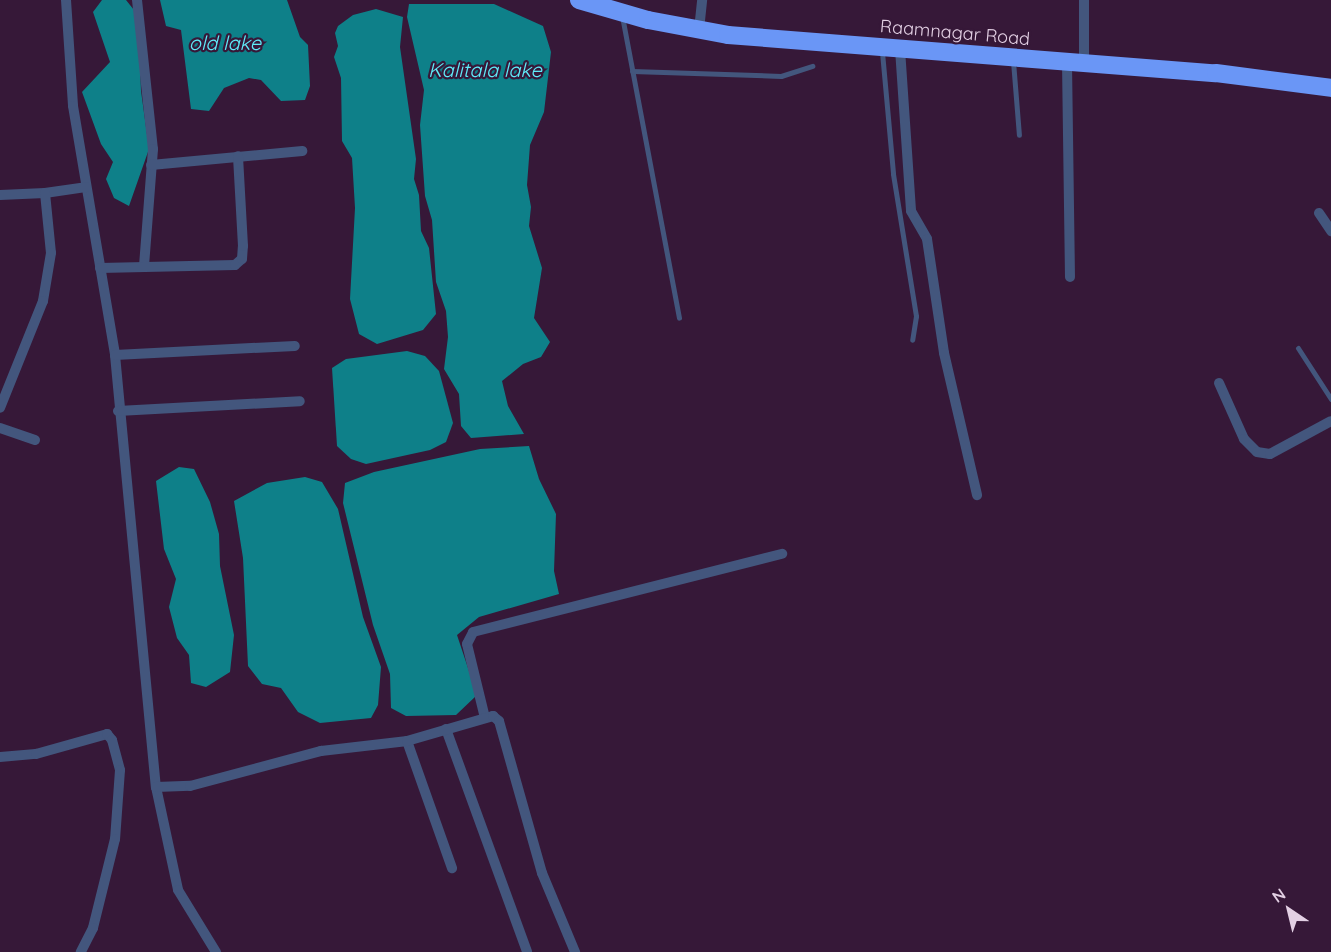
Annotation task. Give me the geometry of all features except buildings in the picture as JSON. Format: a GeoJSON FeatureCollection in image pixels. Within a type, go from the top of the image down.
{"type":"FeatureCollection","features":[{"type":"Feature","properties":{"kind":"highway","name":"Raamnagar Road"},"geometry":{"type":"LineString","coordinates":[[579,0],[622,7],[699,30],[1013,59],[1216,73],[1331,88]]}},
{"type":"Feature","properties":{"kind":"street"},"geometry":{"type":"LineString","coordinates":[[66,0],[73,106],[115,355],[118,411],[156,787],[178,890],[216,952]]}},
{"type":"Feature","properties":{"kind":"street"},"geometry":{"type":"LineString","coordinates":[[137,0],[152,165],[144,267]]}},
{"type":"Feature","properties":{"kind":"street"},"geometry":{"type":"LineString","coordinates":[[699,30],[702,0]]}},
{"type":"Feature","properties":{"kind":"street"},"geometry":{"type":"LineString","coordinates":[[1070,277],[1075,64],[1084,0]]}},
{"type":"Feature","properties":{"kind":"street"},"geometry":{"type":"LineString","coordinates":[[891,48],[911,211],[927,239],[944,353],[977,495]]}},
{"type":"Feature","properties":{"kind":"street"},"geometry":{"type":"LineString","coordinates":[[152,165],[302,151]]}},
{"type":"Feature","properties":{"kind":"street"},"geometry":{"type":"LineString","coordinates":[[100,268],[223,267],[242,259],[238,156]]}},
{"type":"Feature","properties":{"kind":"street"},"geometry":{"type":"LineString","coordinates":[[0,195],[45,193],[86,187]]}},
{"type":"Feature","properties":{"kind":"street"},"geometry":{"type":"LineString","coordinates":[[0,408],[43,301],[50,268],[45,193]]}},
{"type":"Feature","properties":{"kind":"street"},"geometry":{"type":"LineString","coordinates":[[1319,213],[1331,231]]}},
{"type":"Feature","properties":{"kind":"street"},"geometry":{"type":"LineString","coordinates":[[115,355],[295,346]]}},
{"type":"Feature","properties":{"kind":"street"},"geometry":{"type":"LineString","coordinates":[[1219,383],[1244,439],[1257,452],[1270,454],[1331,421]]}},
{"type":"Feature","properties":{"kind":"street"},"geometry":{"type":"LineString","coordinates":[[118,411],[300,401]]}},
{"type":"Feature","properties":{"kind":"street"},"geometry":{"type":"LineString","coordinates":[[0,428],[35,440]]}},
{"type":"Feature","properties":{"kind":"street"},"geometry":{"type":"LineString","coordinates":[[485,718],[467,644],[473,632],[782,554]]}},
{"type":"Feature","properties":{"kind":"street"},"geometry":{"type":"LineString","coordinates":[[156,787],[190,786],[321,751],[407,741],[493,716],[499,721],[542,873],[575,952]]}},
{"type":"Feature","properties":{"kind":"street"},"geometry":{"type":"LineString","coordinates":[[446,729],[527,952]]}},
{"type":"Feature","properties":{"kind":"street"},"geometry":{"type":"LineString","coordinates":[[0,757],[36,754],[107,734],[112,740],[120,770],[114,846],[93,928],[81,952]]}},
{"type":"Feature","properties":{"kind":"street"},"geometry":{"type":"LineString","coordinates":[[407,741],[452,868]]}},
{"type":"Feature","properties":{"kind":"lane"},"geometry":{"type":"LineString","coordinates":[[622,7],[632,71],[673,269],[679,318]]}},
{"type":"Feature","properties":{"kind":"lane"},"geometry":{"type":"LineString","coordinates":[[891,48],[893,174],[916,316],[912,340]]}},
{"type":"Feature","properties":{"kind":"lane"},"geometry":{"type":"LineString","coordinates":[[1013,59],[1019,135]]}},
{"type":"Feature","properties":{"kind":"lane"},"geometry":{"type":"LineString","coordinates":[[632,71],[781,76],[812,66]]}},
{"type":"Feature","properties":{"kind":"lane"},"geometry":{"type":"LineString","coordinates":[[1298,348],[1331,399]]}},
{"type":"Feature","properties":{"kind":"water"},"geometry":{"type":"Polygon","coordinates":[[[102,0],[126,0],[138,15],[141,91],[149,149],[129,206],[114,198],[106,179],[113,162],[101,144],[82,92],[110,62],[93,12],[102,0]]]}},
{"type":"Feature","properties":{"kind":"water","name":"old lake"},"geometry":{"type":"Polygon","coordinates":[[[160,0],[287,0],[300,37],[308,45],[310,86],[305,100],[281,101],[261,80],[249,78],[224,88],[209,111],[191,109],[181,30],[166,26],[160,0]]]}},
{"type":"Feature","properties":{"kind":"water","name":"Kalitala lake"},"geometry":{"type":"Polygon","coordinates":[[[409,4],[494,4],[543,26],[551,52],[544,112],[530,145],[527,185],[531,207],[529,226],[542,268],[534,318],[550,342],[541,357],[523,364],[502,381],[508,406],[524,434],[471,438],[461,426],[459,394],[444,369],[448,337],[446,311],[436,282],[432,220],[425,196],[420,125],[424,90],[407,17],[409,4]]]}},
{"type":"Feature","properties":{"kind":"water"},"geometry":{"type":"Polygon","coordinates":[[[376,9],[403,17],[400,47],[416,159],[414,179],[419,195],[421,231],[429,248],[436,314],[423,330],[377,344],[359,334],[350,299],[355,208],[352,158],[342,141],[341,78],[334,57],[338,46],[335,33],[338,26],[353,15],[376,9]]]}},
{"type":"Feature","properties":{"kind":"water"},"geometry":{"type":"Polygon","coordinates":[[[407,351],[425,356],[439,371],[453,423],[446,442],[430,450],[366,464],[351,459],[337,446],[332,368],[346,359],[407,351]]]}},
{"type":"Feature","properties":{"kind":"water"},"geometry":{"type":"Polygon","coordinates":[[[529,446],[539,479],[556,514],[554,571],[559,594],[479,617],[457,635],[477,695],[456,715],[406,716],[391,708],[390,674],[373,625],[343,503],[345,483],[374,472],[480,449],[529,446]]]}},
{"type":"Feature","properties":{"kind":"water"},"geometry":{"type":"Polygon","coordinates":[[[179,467],[194,469],[210,502],[219,534],[220,566],[234,635],[230,672],[206,687],[191,683],[189,655],[177,638],[169,607],[176,579],[164,549],[156,481],[179,467]]]}},
{"type":"Feature","properties":{"kind":"water"},"geometry":{"type":"Polygon","coordinates":[[[305,477],[322,482],[338,509],[363,617],[381,667],[378,705],[371,718],[320,723],[298,712],[281,688],[262,684],[248,666],[243,558],[234,501],[267,483],[305,477]]]}}]}
